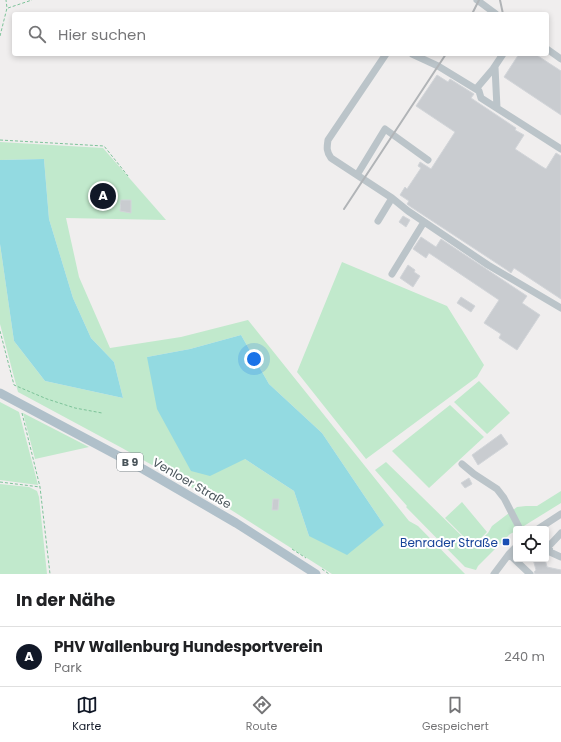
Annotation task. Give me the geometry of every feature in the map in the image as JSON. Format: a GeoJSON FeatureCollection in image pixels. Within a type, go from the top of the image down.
{"type":"FeatureCollection","features":[{"type":"Feature","properties":{"kind":"main road","name":"Venloer Straße"},"geometry":{"type":"LineString","coordinates":[[0,393],[143,469],[236,523],[316,574]]}},
{"type":"Feature","properties":{"kind":"main road","name":"Venloer Straße"},"geometry":{"type":"LineString","coordinates":[[284,555],[305,574]]}},
{"type":"Feature","properties":{"kind":"street"},"geometry":{"type":"LineString","coordinates":[[478,0],[493,12]]}},
{"type":"Feature","properties":{"kind":"street"},"geometry":{"type":"LineString","coordinates":[[549,50],[561,59]]}},
{"type":"Feature","properties":{"kind":"street"},"geometry":{"type":"LineString","coordinates":[[385,56],[328,140],[327,153],[331,158],[392,198],[488,266],[561,308]]}},
{"type":"Feature","properties":{"kind":"street"},"geometry":{"type":"LineString","coordinates":[[416,56],[438,66],[476,89],[479,91],[481,98],[561,149]]}},
{"type":"Feature","properties":{"kind":"street"},"geometry":{"type":"LineString","coordinates":[[476,89],[495,67],[502,56]]}},
{"type":"Feature","properties":{"kind":"street"},"geometry":{"type":"LineString","coordinates":[[495,67],[496,108]]}},
{"type":"Feature","properties":{"kind":"street"},"geometry":{"type":"LineString","coordinates":[[357,175],[385,129],[428,160]]}},
{"type":"Feature","properties":{"kind":"street"},"geometry":{"type":"LineString","coordinates":[[378,221],[392,198]]}},
{"type":"Feature","properties":{"kind":"street"},"geometry":{"type":"LineString","coordinates":[[392,274],[424,222]]}},
{"type":"Feature","properties":{"kind":"street"},"geometry":{"type":"LineString","coordinates":[[462,464],[497,489],[504,498],[518,526]]}},
{"type":"Feature","properties":{"kind":"street"},"geometry":{"type":"LineString","coordinates":[[543,526],[561,514]]}},
{"type":"Feature","properties":{"kind":"street"},"geometry":{"type":"LineString","coordinates":[[561,533],[549,546],[550,552],[561,557]]}},
{"type":"Feature","properties":{"kind":"street"},"geometry":{"type":"LineString","coordinates":[[494,574],[513,550]]}},
{"type":"Feature","properties":{"kind":"street"},"geometry":{"type":"LineString","coordinates":[[509,554],[530,574]]}},
{"type":"Feature","properties":{"kind":"path"},"geometry":{"type":"LineString","coordinates":[[0,36],[7,8],[6,0]]}},
{"type":"Feature","properties":{"kind":"path"},"geometry":{"type":"LineString","coordinates":[[7,8],[32,0]]}},
{"type":"Feature","properties":{"kind":"path"},"geometry":{"type":"LineString","coordinates":[[0,140],[104,146],[128,176]]}},
{"type":"Feature","properties":{"kind":"path"},"geometry":{"type":"LineString","coordinates":[[0,331],[14,385],[61,404],[90,412],[102,413]]}},
{"type":"Feature","properties":{"kind":"path"},"geometry":{"type":"LineString","coordinates":[[22,405],[22,415],[40,487],[50,574]]}},
{"type":"Feature","properties":{"kind":"path"},"geometry":{"type":"LineString","coordinates":[[0,482],[40,487]]}},
{"type":"Feature","properties":{"kind":"green space"},"geometry":{"type":"Polygon","coordinates":[[[0,142],[103,148],[166,220],[66,218],[79,277],[110,348],[181,337],[248,320],[409,521],[418,526],[465,574],[332,574],[228,508],[122,448],[18,392],[0,324],[0,244],[14,341],[45,381],[123,398],[114,362],[91,338],[73,298],[49,219],[44,159],[0,160],[0,142]],[[241,335],[190,349],[147,357],[245,459],[294,491],[309,536],[384,525],[322,433],[269,384],[241,335]]]}},
{"type":"Feature","properties":{"kind":"green space"},"geometry":{"type":"Polygon","coordinates":[[[342,262],[447,306],[484,365],[477,377],[366,459],[297,372],[342,262]]]}},
{"type":"Feature","properties":{"kind":"green space"},"geometry":{"type":"Polygon","coordinates":[[[479,381],[510,413],[487,434],[454,402],[479,381]]]}},
{"type":"Feature","properties":{"kind":"green space"},"geometry":{"type":"Polygon","coordinates":[[[0,402],[19,412],[38,485],[0,480],[0,402]]]}},
{"type":"Feature","properties":{"kind":"green space"},"geometry":{"type":"Polygon","coordinates":[[[450,405],[484,437],[429,488],[392,451],[450,405]]]}},
{"type":"Feature","properties":{"kind":"green space"},"geometry":{"type":"Polygon","coordinates":[[[23,413],[89,447],[35,459],[23,413]]]}},
{"type":"Feature","properties":{"kind":"green space"},"geometry":{"type":"Polygon","coordinates":[[[386,462],[473,547],[488,533],[492,526],[517,507],[537,506],[561,491],[561,503],[524,526],[513,526],[513,532],[478,566],[476,570],[465,567],[406,507],[407,506],[375,470],[386,462]]]}},
{"type":"Feature","properties":{"kind":"green space"},"geometry":{"type":"Polygon","coordinates":[[[0,484],[29,487],[37,491],[39,497],[47,574],[0,574],[0,484]]]}},
{"type":"Feature","properties":{"kind":"green space"},"geometry":{"type":"Polygon","coordinates":[[[462,502],[487,532],[473,546],[445,518],[462,502]]]}},
{"type":"Feature","properties":{"kind":"water"},"geometry":{"type":"Polygon","coordinates":[[[44,159],[49,219],[73,298],[91,338],[114,362],[123,398],[45,381],[14,341],[0,244],[0,160],[44,159]]]}},
{"type":"Feature","properties":{"kind":"water"},"geometry":{"type":"Polygon","coordinates":[[[241,335],[269,384],[322,433],[384,525],[347,555],[309,536],[294,491],[245,459],[210,476],[191,471],[157,409],[147,357],[190,349],[241,335]]]}},
{"type":"Feature","properties":{"kind":"building"},"geometry":{"type":"Polygon","coordinates":[[[518,56],[538,56],[561,71],[561,115],[504,77],[518,56]]]}},
{"type":"Feature","properties":{"kind":"building"},"geometry":{"type":"Polygon","coordinates":[[[437,75],[448,82],[450,79],[474,94],[471,98],[524,135],[515,149],[541,166],[546,169],[556,153],[561,156],[561,299],[514,268],[511,273],[411,207],[407,204],[409,201],[400,195],[405,187],[407,189],[421,168],[418,166],[420,162],[431,169],[455,132],[416,106],[437,75]]]}},
{"type":"Feature","properties":{"kind":"building"},"geometry":{"type":"Polygon","coordinates":[[[121,200],[131,200],[131,213],[120,211],[121,200]]]}},
{"type":"Feature","properties":{"kind":"building"},"geometry":{"type":"Polygon","coordinates":[[[403,216],[410,220],[406,227],[399,222],[403,216]]]}},
{"type":"Feature","properties":{"kind":"building"},"geometry":{"type":"Polygon","coordinates":[[[421,237],[436,247],[441,239],[527,296],[522,303],[540,315],[517,350],[499,338],[501,334],[484,323],[499,300],[429,253],[426,258],[413,249],[421,237]]]}},
{"type":"Feature","properties":{"kind":"building"},"geometry":{"type":"Polygon","coordinates":[[[408,265],[420,276],[413,287],[400,278],[408,265]]]}},
{"type":"Feature","properties":{"kind":"building"},"geometry":{"type":"Polygon","coordinates":[[[461,297],[475,306],[471,312],[457,303],[461,297]]]}},
{"type":"Feature","properties":{"kind":"building"},"geometry":{"type":"Polygon","coordinates":[[[501,434],[508,444],[478,465],[472,455],[501,434]]]}},
{"type":"Feature","properties":{"kind":"building"},"geometry":{"type":"Polygon","coordinates":[[[469,478],[472,484],[465,488],[461,483],[469,478]]]}},
{"type":"Feature","properties":{"kind":"building"},"geometry":{"type":"Polygon","coordinates":[[[273,499],[279,499],[278,510],[272,510],[273,499]]]}},
{"type":"Feature","properties":{"kind":"building"},"geometry":{"type":"Polygon","coordinates":[[[534,562],[546,562],[547,567],[561,570],[561,574],[535,574],[534,572],[536,570],[534,562]]]}},
{"type":"Feature","properties":{"kind":"railway"},"geometry":{"type":"LineString","coordinates":[[473,12],[479,0]]}},
{"type":"Feature","properties":{"kind":"railway"},"geometry":{"type":"LineString","coordinates":[[500,0],[503,12]]}},
{"type":"Feature","properties":{"kind":"railway"},"geometry":{"type":"LineString","coordinates":[[344,209],[445,56]]}},
{"type":"Feature","properties":{"kind":"place","name":"PHV Wallenburg Hundesportverein"},"geometry":{"type":"Point","coordinates":[103,196]}},
{"type":"Feature","properties":{"kind":"place","name":"Benrader Straße"},"geometry":{"type":"Point","coordinates":[506,542]}}]}
